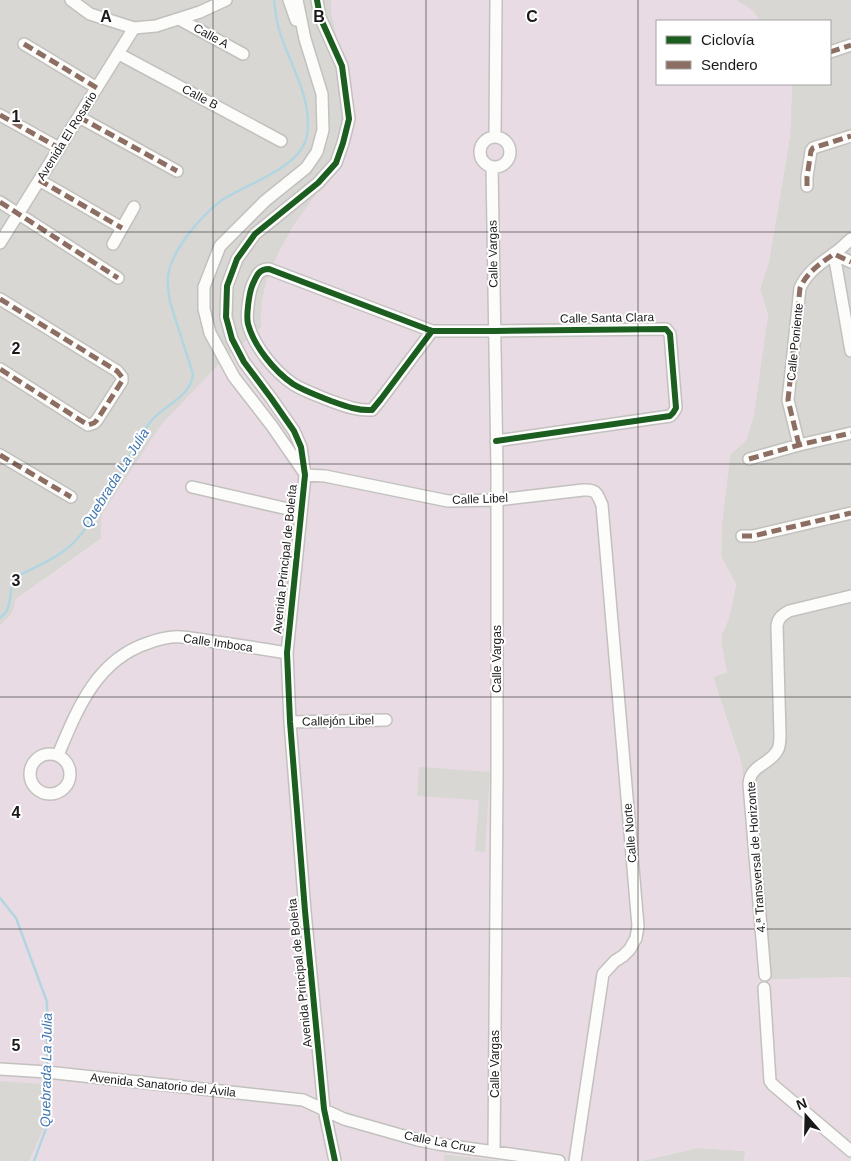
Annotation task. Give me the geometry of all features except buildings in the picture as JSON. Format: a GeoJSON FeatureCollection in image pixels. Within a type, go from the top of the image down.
{"type":"FeatureCollection","features":[{"type":"Feature","properties":{"kind":"street"},"geometry":{"type":"LineString","coordinates":[[70,0],[90,14],[134,28],[156,26],[222,1]]}},
{"type":"Feature","properties":{"kind":"street"},"geometry":{"type":"LineString","coordinates":[[289,0],[298,26],[305,39]]}},
{"type":"Feature","properties":{"kind":"street","name":"Avenida Principal de Boleíta"},"geometry":{"type":"LineString","coordinates":[[298,0],[305,39],[322,94],[323,130],[316,152],[306,168],[265,201],[220,246],[204,287],[204,309],[210,333],[234,377],[272,426],[305,475]]}},
{"type":"Feature","properties":{"kind":"street","name":"Avenida Principal de Boleíta"},"geometry":{"type":"LineString","coordinates":[[317,0],[320,17],[342,66],[349,119],[336,163],[318,183],[255,234],[237,259],[227,286],[226,318],[232,339],[244,362],[294,431],[301,447],[305,475],[287,652],[290,722],[305,911],[324,1109],[335,1161]]}},
{"type":"Feature","properties":{"kind":"street"},"geometry":{"type":"LineString","coordinates":[[320,17],[322,0]]}},
{"type":"Feature","properties":{"kind":"street"},"geometry":{"type":"LineString","coordinates":[[492,167],[501,166],[510,155],[506,143],[495,137],[496,0]]}},
{"type":"Feature","properties":{"kind":"street","name":"Calle A"},"geometry":{"type":"LineString","coordinates":[[178,19],[243,54]]}},
{"type":"Feature","properties":{"kind":"street","name":"Avenida El Rosario"},"geometry":{"type":"LineString","coordinates":[[0,243],[134,28]]}},
{"type":"Feature","properties":{"kind":"street"},"geometry":{"type":"LineString","coordinates":[[24,44],[97,88]]}},
{"type":"Feature","properties":{"kind":"street"},"geometry":{"type":"LineString","coordinates":[[831,52],[851,45]]}},
{"type":"Feature","properties":{"kind":"street","name":"Calle B"},"geometry":{"type":"LineString","coordinates":[[118,54],[281,141]]}},
{"type":"Feature","properties":{"kind":"street"},"geometry":{"type":"LineString","coordinates":[[0,115],[59,148]]}},
{"type":"Feature","properties":{"kind":"street"},"geometry":{"type":"LineString","coordinates":[[79,117],[177,171]]}},
{"type":"Feature","properties":{"kind":"street"},"geometry":{"type":"LineString","coordinates":[[807,186],[811,151],[813,148],[851,136]]}},
{"type":"Feature","properties":{"kind":"street","name":"Calle Vargas"},"geometry":{"type":"LineString","coordinates":[[494,1152],[497,778],[495,332],[492,167],[481,158],[480,148],[486,141],[495,137]]}},
{"type":"Feature","properties":{"kind":"street"},"geometry":{"type":"LineString","coordinates":[[39,180],[122,228]]}},
{"type":"Feature","properties":{"kind":"street"},"geometry":{"type":"LineString","coordinates":[[0,202],[118,278]]}},
{"type":"Feature","properties":{"kind":"street"},"geometry":{"type":"LineString","coordinates":[[113,244],[134,207]]}},
{"type":"Feature","properties":{"kind":"street","name":"Calle Poniente"},"geometry":{"type":"LineString","coordinates":[[799,445],[788,400],[800,288],[811,272],[851,239]]}},
{"type":"Feature","properties":{"kind":"street"},"geometry":{"type":"LineString","coordinates":[[834,254],[851,262]]}},
{"type":"Feature","properties":{"kind":"street"},"geometry":{"type":"LineString","coordinates":[[834,254],[851,351]]}},
{"type":"Feature","properties":{"kind":"street","name":"Calle Santa Clara"},"geometry":{"type":"LineString","coordinates":[[432,331],[372,410],[356,409],[316,395],[293,384],[266,358],[254,340],[247,322],[250,292],[260,271],[269,268],[432,331],[495,332],[666,329],[670,334],[676,408],[670,416],[496,441]]}},
{"type":"Feature","properties":{"kind":"street"},"geometry":{"type":"LineString","coordinates":[[0,299],[117,372],[122,377],[121,384],[97,420],[88,425],[0,369]]}},
{"type":"Feature","properties":{"kind":"street"},"geometry":{"type":"LineString","coordinates":[[749,459],[758,455],[851,433]]}},
{"type":"Feature","properties":{"kind":"street"},"geometry":{"type":"LineString","coordinates":[[0,455],[71,497]]}},
{"type":"Feature","properties":{"kind":"street","name":"Calle Libel"},"geometry":{"type":"LineString","coordinates":[[305,475],[325,476],[448,501],[497,500],[583,490],[596,492]]}},
{"type":"Feature","properties":{"kind":"street"},"geometry":{"type":"LineString","coordinates":[[192,487],[301,512]]}},
{"type":"Feature","properties":{"kind":"street","name":"Calle Norte"},"geometry":{"type":"LineString","coordinates":[[575,1161],[603,974],[615,960],[623,956],[630,949],[636,938],[638,926],[602,505],[596,492]]}},
{"type":"Feature","properties":{"kind":"street"},"geometry":{"type":"LineString","coordinates":[[742,536],[753,536],[851,513]]}},
{"type":"Feature","properties":{"kind":"street","name":"4.ª Transversal de Horizonte"},"geometry":{"type":"LineString","coordinates":[[765,975],[749,778],[752,772],[776,754],[779,747],[778,620],[789,611],[851,596]]}},
{"type":"Feature","properties":{"kind":"street","name":"Calle Imboca"},"geometry":{"type":"LineString","coordinates":[[58,755],[77,711],[91,688],[109,666],[125,653],[144,644],[160,639],[181,637],[287,652]]}},
{"type":"Feature","properties":{"kind":"street","name":"Callejón Libel"},"geometry":{"type":"LineString","coordinates":[[290,722],[386,720]]}},
{"type":"Feature","properties":{"kind":"street"},"geometry":{"type":"LineString","coordinates":[[764,988],[770,1081],[851,1151]]}},
{"type":"Feature","properties":{"kind":"street","name":"Avenida Sanatorio del Ávila"},"geometry":{"type":"LineString","coordinates":[[0,1069],[47,1072],[303,1100],[324,1109]]}},
{"type":"Feature","properties":{"kind":"street","name":"Calle La Cruz"},"geometry":{"type":"LineString","coordinates":[[324,1109],[344,1119],[418,1140],[559,1161]]}},
{"type":"Feature","properties":{"kind":"shaded area"},"geometry":{"type":"Polygon","coordinates":[[[0,0],[331,0],[337,38],[344,62],[349,127],[327,179],[294,225],[279,252],[267,280],[262,301],[261,328],[216,367],[102,514],[101,539],[16,599],[10,616],[0,626],[0,0]]]}},
{"type":"Feature","properties":{"kind":"shaded area"},"geometry":{"type":"Polygon","coordinates":[[[331,0],[736,0],[753,11],[759,20],[656,20],[656,85],[792,85],[790,136],[769,261],[760,289],[768,315],[754,416],[746,440],[730,455],[722,522],[721,556],[736,584],[729,618],[722,634],[721,643],[727,672],[713,677],[741,762],[752,844],[761,980],[851,977],[851,1161],[744,1161],[745,1151],[698,1148],[641,1161],[503,1161],[444,1154],[444,1161],[0,1161],[0,626],[10,616],[16,599],[101,540],[102,514],[161,425],[216,367],[261,328],[262,301],[267,280],[279,252],[294,225],[327,179],[349,127],[344,62],[331,13],[331,0]]]}},
{"type":"Feature","properties":{"kind":"shaded area"},"geometry":{"type":"Polygon","coordinates":[[[736,0],[851,0],[851,977],[761,980],[752,844],[741,762],[713,677],[727,672],[721,643],[736,585],[721,556],[722,522],[730,455],[746,440],[768,316],[760,289],[769,261],[790,136],[792,85],[831,85],[831,20],[759,20],[753,11],[736,0]]]}},
{"type":"Feature","properties":{"kind":"shaded area"},"geometry":{"type":"Polygon","coordinates":[[[419,767],[490,772],[485,852],[475,851],[479,800],[417,796],[419,767]]]}},
{"type":"Feature","properties":{"kind":"shaded area"},"geometry":{"type":"Polygon","coordinates":[[[0,1081],[42,1084],[44,1127],[29,1161],[0,1161],[0,1081]]]}},
{"type":"Feature","properties":{"kind":"shaded area"},"geometry":{"type":"Polygon","coordinates":[[[698,1148],[746,1151],[744,1161],[641,1161],[698,1148]]]}},
{"type":"Feature","properties":{"kind":"shaded area"},"geometry":{"type":"Polygon","coordinates":[[[443,1154],[503,1161],[444,1161],[443,1154]]]}},
{"type":"Feature","properties":{"kind":"waterway","name":"Quebrada La Julia"},"geometry":{"type":"LineString","coordinates":[[0,618],[8,608],[12,586],[18,576],[63,552],[79,537],[111,489],[151,421],[182,395],[191,382],[193,374],[170,302],[168,286],[170,266],[181,244],[197,224],[222,200],[272,174],[295,157],[303,147],[307,135],[306,107],[303,93],[282,40],[274,0]]}},
{"type":"Feature","properties":{"kind":"waterway","name":"Quebrada La Julia"},"geometry":{"type":"LineString","coordinates":[[0,898],[16,918],[47,1002],[47,1069]]}},
{"type":"Feature","properties":{"kind":"waterway","name":"Quebrada La Julia"},"geometry":{"type":"LineString","coordinates":[[34,1161],[47,1126],[47,1075]]}},
{"type":"Feature","properties":{"kind":"marked path"},"geometry":{"type":"LineString","coordinates":[[24,44],[97,88]]}},
{"type":"Feature","properties":{"kind":"marked path"},"geometry":{"type":"LineString","coordinates":[[831,52],[851,45]]}},
{"type":"Feature","properties":{"kind":"marked path"},"geometry":{"type":"LineString","coordinates":[[0,115],[59,148]]}},
{"type":"Feature","properties":{"kind":"marked path"},"geometry":{"type":"LineString","coordinates":[[79,117],[177,171]]}},
{"type":"Feature","properties":{"kind":"marked path"},"geometry":{"type":"LineString","coordinates":[[807,186],[811,151],[813,148],[851,136]]}},
{"type":"Feature","properties":{"kind":"marked path"},"geometry":{"type":"LineString","coordinates":[[39,180],[122,228]]}},
{"type":"Feature","properties":{"kind":"marked path"},"geometry":{"type":"LineString","coordinates":[[0,202],[118,278]]}},
{"type":"Feature","properties":{"kind":"marked path"},"geometry":{"type":"LineString","coordinates":[[799,445],[788,400],[800,288],[810,273],[834,254],[851,262]]}},
{"type":"Feature","properties":{"kind":"marked path"},"geometry":{"type":"LineString","coordinates":[[0,299],[117,371],[122,377],[122,381],[97,420],[88,425],[0,369]]}},
{"type":"Feature","properties":{"kind":"marked path"},"geometry":{"type":"LineString","coordinates":[[749,459],[851,433]]}},
{"type":"Feature","properties":{"kind":"marked path"},"geometry":{"type":"LineString","coordinates":[[0,455],[71,497]]}},
{"type":"Feature","properties":{"kind":"marked path"},"geometry":{"type":"LineString","coordinates":[[742,536],[753,536],[851,513]]}},
{"type":"Feature","properties":{"kind":"cycle path"},"geometry":{"type":"LineString","coordinates":[[317,0],[320,17],[342,66],[349,119],[343,143],[336,163],[318,183],[255,234],[237,259],[227,286],[226,317],[232,339],[244,362],[294,431],[301,447],[305,475],[287,653],[290,722],[305,911],[324,1109],[335,1161]]}},
{"type":"Feature","properties":{"kind":"cycle path"},"geometry":{"type":"LineString","coordinates":[[432,331],[372,410],[357,409],[297,387],[272,365],[255,341],[248,324],[250,294],[258,274],[262,270],[269,269],[432,331],[666,329],[670,334],[676,408],[670,416],[496,441]]}}]}
